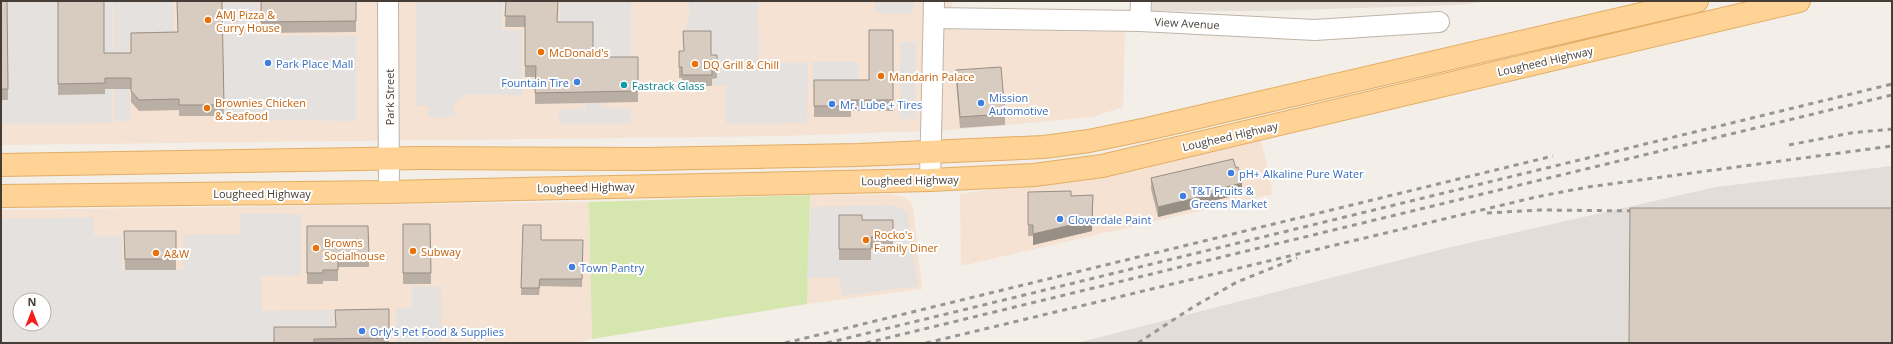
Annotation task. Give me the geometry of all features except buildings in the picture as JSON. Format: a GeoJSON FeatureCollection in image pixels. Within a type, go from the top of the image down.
{"type":"FeatureCollection","features":[{"type":"Feature","properties":{"kind":"main road"},"geometry":{"type":"LineString","coordinates":[[1,165],[389,158],[647,159],[858,155],[1044,147],[1147,129],[1697,1]]}},
{"type":"Feature","properties":{"kind":"main road","name":"Lougheed Highway"},"geometry":{"type":"LineString","coordinates":[[1,196],[389,192],[930,180],[1034,175],[1102,166],[1799,1]]}},
{"type":"Feature","properties":{"kind":"street","name":"Park Street"},"geometry":{"type":"LineString","coordinates":[[388,1],[389,192]]}},
{"type":"Feature","properties":{"kind":"street"},"geometry":{"type":"LineString","coordinates":[[1140,21],[1141,1]]}},
{"type":"Feature","properties":{"kind":"street"},"geometry":{"type":"LineString","coordinates":[[930,180],[934,9]]}},
{"type":"Feature","properties":{"kind":"street","name":"View Avenue"},"geometry":{"type":"LineString","coordinates":[[934,9],[1315,30],[1439,22]]}},
{"type":"Feature","properties":{"kind":"shaded area"},"geometry":{"type":"Polygon","coordinates":[[[1,1],[952,1],[952,30],[1125,32],[1123,107],[1092,117],[953,130],[781,136],[1,145],[1,1]]]}},
{"type":"Feature","properties":{"kind":"shaded area"},"geometry":{"type":"Polygon","coordinates":[[[1,1],[112,1],[112,123],[1,124],[1,100],[8,100],[1,1]],[[104,65],[58,95],[104,94],[105,89],[110,89],[104,65]]]}},
{"type":"Feature","properties":{"kind":"shaded area"},"geometry":{"type":"Polygon","coordinates":[[[113,1],[173,1],[174,40],[129,41],[130,121],[114,121],[113,1]]]}},
{"type":"Feature","properties":{"kind":"shaded area"},"geometry":{"type":"Polygon","coordinates":[[[224,1],[259,1],[259,35],[356,36],[356,121],[224,119],[224,1]]]}},
{"type":"Feature","properties":{"kind":"shaded area"},"geometry":{"type":"Polygon","coordinates":[[[416,1],[503,1],[502,30],[522,30],[522,95],[467,94],[454,104],[455,117],[428,117],[429,106],[416,105],[416,1]]]}},
{"type":"Feature","properties":{"kind":"shaded area"},"geometry":{"type":"Polygon","coordinates":[[[560,1],[631,1],[631,68],[601,68],[601,108],[631,108],[631,124],[559,124],[559,109],[586,109],[586,33],[560,33],[560,1]]]}},
{"type":"Feature","properties":{"kind":"shaded area"},"geometry":{"type":"Polygon","coordinates":[[[689,1],[758,1],[759,63],[808,63],[807,123],[726,124],[726,86],[713,86],[711,42],[681,44],[689,19],[689,1]]]}},
{"type":"Feature","properties":{"kind":"shaded area"},"geometry":{"type":"Polygon","coordinates":[[[875,1],[914,1],[913,13],[875,13],[875,1]]]}},
{"type":"Feature","properties":{"kind":"shaded area"},"geometry":{"type":"Polygon","coordinates":[[[1152,1],[1489,1],[1459,5],[1259,11],[1152,11],[1152,1]]]}},
{"type":"Feature","properties":{"kind":"shaded area"},"geometry":{"type":"Polygon","coordinates":[[[900,42],[916,42],[916,119],[900,119],[900,42]]]}},
{"type":"Feature","properties":{"kind":"shaded area"},"geometry":{"type":"Polygon","coordinates":[[[812,62],[858,62],[858,83],[812,84],[812,62]]]}},
{"type":"Feature","properties":{"kind":"shaded area"},"geometry":{"type":"Polygon","coordinates":[[[1260,135],[1273,194],[961,266],[960,194],[1099,172],[1260,135]]]}},
{"type":"Feature","properties":{"kind":"shaded area"},"geometry":{"type":"Polygon","coordinates":[[[1892,166],[1892,343],[1077,343],[1447,248],[1716,187],[1892,166]]]}},
{"type":"Feature","properties":{"kind":"shaded area"},"geometry":{"type":"Polygon","coordinates":[[[891,194],[904,197],[910,202],[913,208],[922,289],[807,304],[810,195],[891,194]]]}},
{"type":"Feature","properties":{"kind":"shaded area"},"geometry":{"type":"Polygon","coordinates":[[[589,202],[592,339],[574,343],[1,343],[1,210],[589,202]]]}},
{"type":"Feature","properties":{"kind":"shaded area"},"geometry":{"type":"Polygon","coordinates":[[[890,205],[907,211],[918,286],[842,296],[840,278],[807,278],[811,207],[890,205]]]}},
{"type":"Feature","properties":{"kind":"shaded area"},"geometry":{"type":"Polygon","coordinates":[[[240,214],[301,214],[301,275],[261,276],[262,311],[334,310],[334,343],[1,343],[1,219],[94,217],[94,236],[122,236],[122,270],[183,270],[183,235],[240,234],[240,214]]]}},
{"type":"Feature","properties":{"kind":"shaded area"},"geometry":{"type":"Polygon","coordinates":[[[412,286],[441,287],[442,343],[396,343],[396,308],[412,308],[412,286]]]}},
{"type":"Feature","properties":{"kind":"green space"},"geometry":{"type":"Polygon","coordinates":[[[810,195],[807,304],[592,339],[589,202],[810,195]]]}},
{"type":"Feature","properties":{"kind":"railway"},"geometry":{"type":"LineString","coordinates":[[827,343],[1892,84]]}},
{"type":"Feature","properties":{"kind":"railway"},"geometry":{"type":"LineString","coordinates":[[866,343],[1892,95]]}},
{"type":"Feature","properties":{"kind":"railway"},"geometry":{"type":"LineString","coordinates":[[1789,145],[1851,133],[1892,129]]}},
{"type":"Feature","properties":{"kind":"railway"},"geometry":{"type":"LineString","coordinates":[[926,343],[1536,197],[1588,187],[1892,146]]}},
{"type":"Feature","properties":{"kind":"railway"},"geometry":{"type":"LineString","coordinates":[[785,343],[1553,156]]}},
{"type":"Feature","properties":{"kind":"railway"},"geometry":{"type":"LineString","coordinates":[[1487,213],[1540,210],[1641,211]]}},
{"type":"Feature","properties":{"kind":"railway"},"geometry":{"type":"LineString","coordinates":[[1138,343],[1193,307],[1237,282],[1297,258]]}},
{"type":"Feature","properties":{"kind":"place","name":"AMJ Pizza & Curry House"},"geometry":{"type":"Point","coordinates":[208,20]}},
{"type":"Feature","properties":{"kind":"place","name":"McDonald's"},"geometry":{"type":"Point","coordinates":[541,52]}},
{"type":"Feature","properties":{"kind":"place","name":"Park Place Mall"},"geometry":{"type":"Point","coordinates":[268,63]}},
{"type":"Feature","properties":{"kind":"place","name":"DQ Grill & Chill"},"geometry":{"type":"Point","coordinates":[695,64]}},
{"type":"Feature","properties":{"kind":"place","name":"Mandarin Palace"},"geometry":{"type":"Point","coordinates":[881,76]}},
{"type":"Feature","properties":{"kind":"place","name":"Fountain Tire"},"geometry":{"type":"Point","coordinates":[577,82]}},
{"type":"Feature","properties":{"kind":"place","name":"Fastrack Glass"},"geometry":{"type":"Point","coordinates":[624,85]}},
{"type":"Feature","properties":{"kind":"place","name":"Mission Automotive"},"geometry":{"type":"Point","coordinates":[981,103]}},
{"type":"Feature","properties":{"kind":"place","name":"Mr. Lube + Tires"},"geometry":{"type":"Point","coordinates":[832,104]}},
{"type":"Feature","properties":{"kind":"place","name":"Brownies Chicken & Seafood"},"geometry":{"type":"Point","coordinates":[207,108]}},
{"type":"Feature","properties":{"kind":"place","name":"pH+ Alkaline Pure Water"},"geometry":{"type":"Point","coordinates":[1231,173]}},
{"type":"Feature","properties":{"kind":"place","name":"T&T Fruits & Greens Market"},"geometry":{"type":"Point","coordinates":[1183,196]}},
{"type":"Feature","properties":{"kind":"place","name":"Cloverdale Paint"},"geometry":{"type":"Point","coordinates":[1060,219]}},
{"type":"Feature","properties":{"kind":"place","name":"Rocko's Family Diner"},"geometry":{"type":"Point","coordinates":[866,240]}},
{"type":"Feature","properties":{"kind":"place","name":"Browns Socialhouse"},"geometry":{"type":"Point","coordinates":[316,248]}},
{"type":"Feature","properties":{"kind":"place","name":"Subway"},"geometry":{"type":"Point","coordinates":[413,251]}},
{"type":"Feature","properties":{"kind":"place","name":"A&W"},"geometry":{"type":"Point","coordinates":[156,253]}},
{"type":"Feature","properties":{"kind":"place","name":"Town Pantry"},"geometry":{"type":"Point","coordinates":[572,267]}},
{"type":"Feature","properties":{"kind":"place","name":"Orly's Pet Food & Supplies"},"geometry":{"type":"Point","coordinates":[362,331]}}]}
